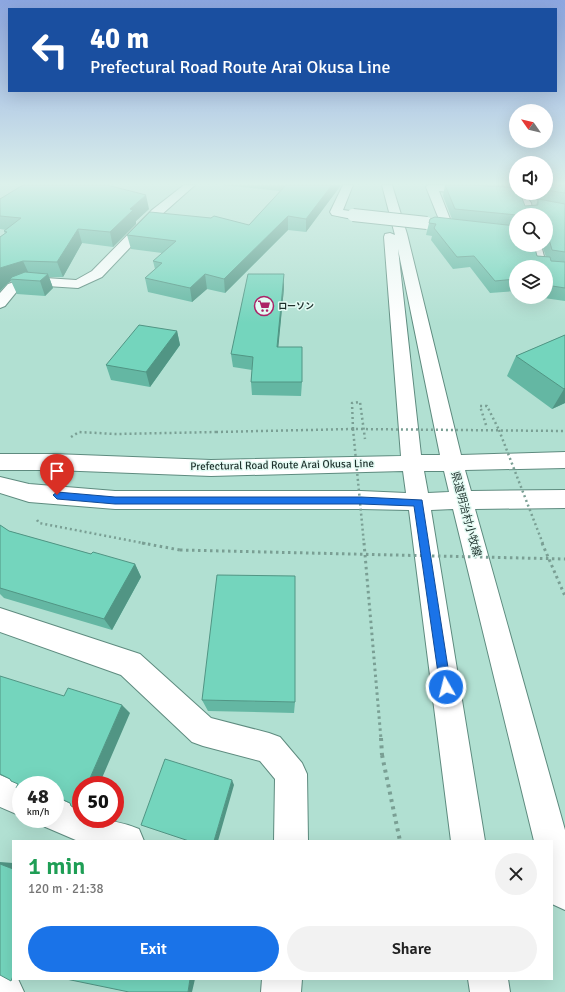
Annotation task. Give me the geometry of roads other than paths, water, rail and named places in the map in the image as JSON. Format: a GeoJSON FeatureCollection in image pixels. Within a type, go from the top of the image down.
{"type":"FeatureCollection","features":[{"type":"Feature","properties":{"kind":"main road"},"geometry":{"type":"LineString","coordinates":[[0,303],[13,287],[30,281],[78,284],[98,274],[139,231]]}},
{"type":"Feature","properties":{"kind":"main road","name":"県道明治村小牧線"},"geometry":{"type":"LineString","coordinates":[[389,231],[412,464],[419,502],[468,840]]}},
{"type":"Feature","properties":{"kind":"main road","name":"県道明治村小牧線"},"geometry":{"type":"LineString","coordinates":[[400,231],[452,462],[551,840]]}},
{"type":"Feature","properties":{"kind":"main road","name":"Prefectural Road Route Arai Okusa Line"},"geometry":{"type":"LineString","coordinates":[[0,462],[54,462],[211,468],[565,460]]}},
{"type":"Feature","properties":{"kind":"main road"},"geometry":{"type":"LineString","coordinates":[[0,485],[29,493],[115,500],[361,500],[419,502],[565,499]]}},
{"type":"Feature","properties":{"kind":"main road"},"geometry":{"type":"LineString","coordinates":[[0,620],[130,664],[203,731],[269,748],[291,774],[291,840]]}},
{"type":"Feature","properties":{"kind":"main road"},"geometry":{"type":"LineString","coordinates":[[0,791],[12,796]]}},
{"type":"Feature","properties":{"kind":"main road"},"geometry":{"type":"LineString","coordinates":[[64,818],[108,837],[122,840]]}},
{"type":"Feature","properties":{"kind":"main road","name":"県道明治村小牧線"},"geometry":{"type":"LineString","coordinates":[[553,846],[565,892]]}},
{"type":"Feature","properties":{"kind":"main road"},"geometry":{"type":"LineString","coordinates":[[281,992],[282,980]]}},
{"type":"Feature","properties":{"kind":"main road"},"geometry":{"type":"LineString","coordinates":[[488,980],[490,992]]}},
{"type":"Feature","properties":{"kind":"main road"},"geometry":{"type":"LineString","coordinates":[[0,991],[4,992]]}},
{"type":"Feature","properties":{"kind":"place","name":"ローソン"},"geometry":{"type":"Point","coordinates":[264,306]}}]}
